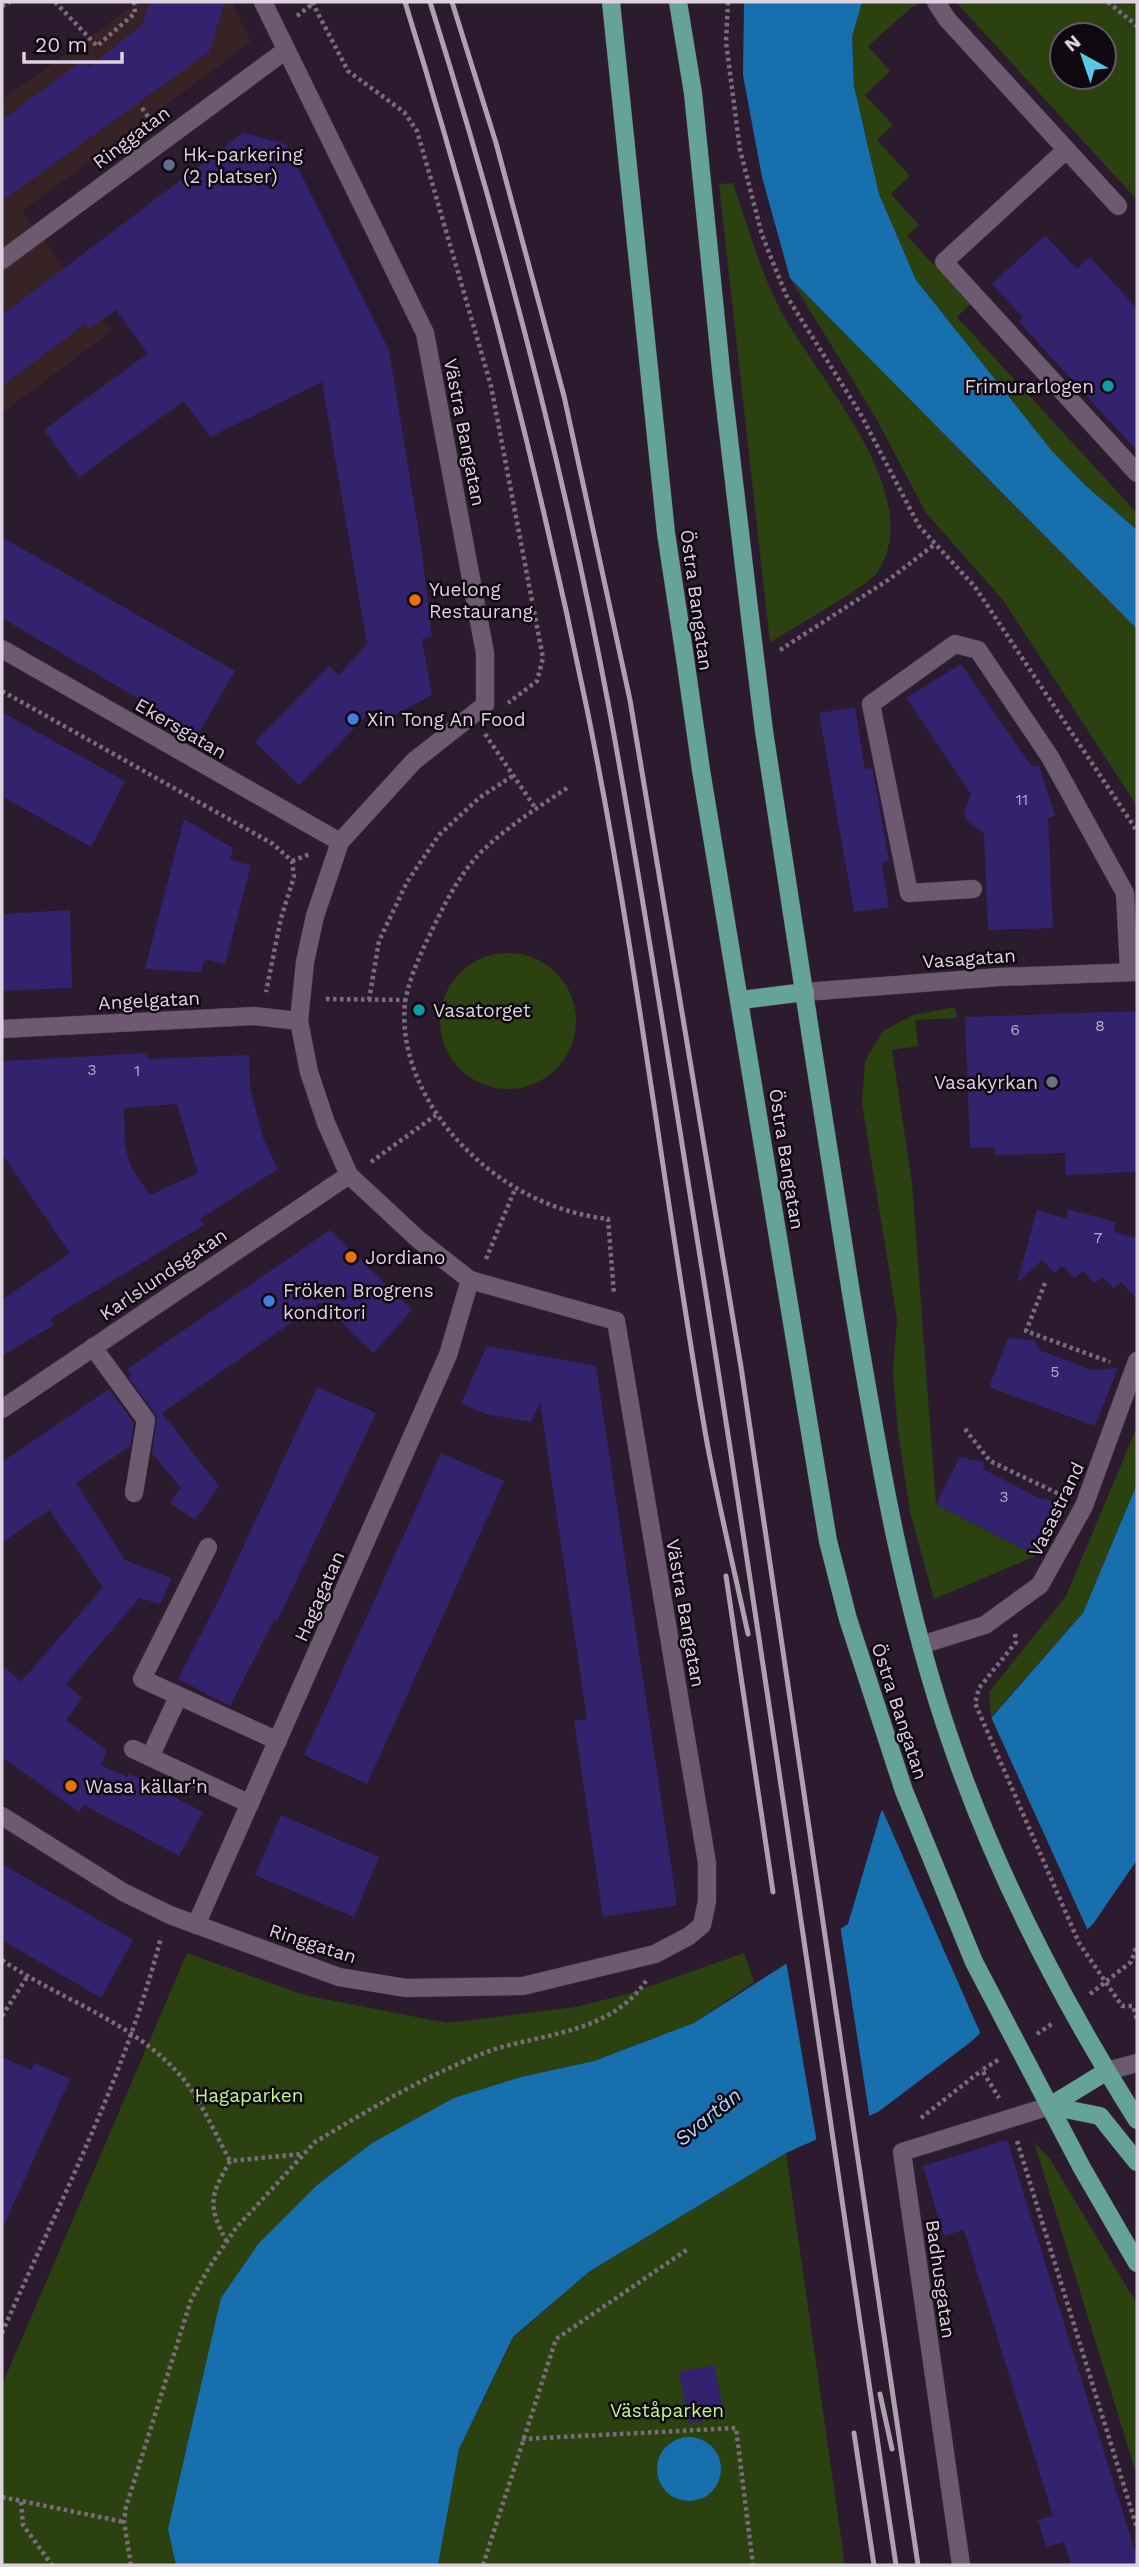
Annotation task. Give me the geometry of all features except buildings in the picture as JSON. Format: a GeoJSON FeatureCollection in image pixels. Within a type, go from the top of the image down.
{"type":"FeatureCollection","features":[{"type":"Feature","properties":{"kind":"main road","name":"Östra Bangatan"},"geometry":{"type":"LineString","coordinates":[[611,2],[666,533],[701,770],[828,1541],[848,1619],[904,1791],[974,1962],[1137,2263]]}},
{"type":"Feature","properties":{"kind":"main road","name":"Östra Bangatan"},"geometry":{"type":"LineString","coordinates":[[678,2],[693,93],[722,380],[764,731],[879,1464],[902,1579],[953,1749],[993,1847],[1072,2010],[1137,2120]]}},
{"type":"Feature","properties":{"kind":"main road"},"geometry":{"type":"LineString","coordinates":[[741,1000],[805,992]]}},
{"type":"Feature","properties":{"kind":"main road"},"geometry":{"type":"LineString","coordinates":[[1050,2106],[1107,2071]]}},
{"type":"Feature","properties":{"kind":"main road"},"geometry":{"type":"LineString","coordinates":[[1050,2106],[1100,2116],[1137,2162]]}},
{"type":"Feature","properties":{"kind":"street","name":"Västra Bangatan"},"geometry":{"type":"LineString","coordinates":[[263,2],[425,333],[485,653],[485,705]]}},
{"type":"Feature","properties":{"kind":"street"},"geometry":{"type":"LineString","coordinates":[[936,2],[947,19],[1118,206]]}},
{"type":"Feature","properties":{"kind":"street","name":"Ringgatan"},"geometry":{"type":"LineString","coordinates":[[2,260],[286,50]]}},
{"type":"Feature","properties":{"kind":"street"},"geometry":{"type":"LineString","coordinates":[[1066,150],[944,261],[1137,473]]}},
{"type":"Feature","properties":{"kind":"street"},"geometry":{"type":"LineString","coordinates":[[973,889],[909,893],[871,704],[955,644],[978,650],[1050,757],[1125,893],[1133,972]]}},
{"type":"Feature","properties":{"kind":"street","name":"Ekersgatan"},"geometry":{"type":"LineString","coordinates":[[2,649],[340,842]]}},
{"type":"Feature","properties":{"kind":"street"},"geometry":{"type":"LineString","coordinates":[[485,705],[414,761],[340,842],[315,916],[304,962],[303,999],[299,1021],[309,1072],[326,1123],[349,1175],[419,1240],[470,1280],[616,1321]]}},
{"type":"Feature","properties":{"kind":"street","name":"Vasagatan"},"geometry":{"type":"LineString","coordinates":[[805,992],[999,977],[1133,972]]}},
{"type":"Feature","properties":{"kind":"street","name":"Angelgatan"},"geometry":{"type":"LineString","coordinates":[[2,1029],[254,1016],[299,1021]]}},
{"type":"Feature","properties":{"kind":"street","name":"Karlslundsgatan"},"geometry":{"type":"LineString","coordinates":[[2,1409],[349,1175]]}},
{"type":"Feature","properties":{"kind":"street","name":"Hagagatan"},"geometry":{"type":"LineString","coordinates":[[196,1925],[448,1355],[470,1280]]}},
{"type":"Feature","properties":{"kind":"street","name":"Västra Bangatan"},"geometry":{"type":"LineString","coordinates":[[616,1321],[707,1863],[705,1912]]}},
{"type":"Feature","properties":{"kind":"street"},"geometry":{"type":"LineString","coordinates":[[93,1347],[146,1420],[134,1493]]}},
{"type":"Feature","properties":{"kind":"street","name":"Vasastrand"},"geometry":{"type":"LineString","coordinates":[[921,1645],[985,1625],[1040,1585],[1084,1506],[1135,1366]]}},
{"type":"Feature","properties":{"kind":"street"},"geometry":{"type":"LineString","coordinates":[[208,1547],[142,1679],[278,1741]]}},
{"type":"Feature","properties":{"kind":"street"},"geometry":{"type":"LineString","coordinates":[[150,1757],[178,1697]]}},
{"type":"Feature","properties":{"kind":"street"},"geometry":{"type":"LineString","coordinates":[[133,1749],[250,1804]]}},
{"type":"Feature","properties":{"kind":"street","name":"Ringgatan"},"geometry":{"type":"LineString","coordinates":[[2,1816],[123,1892],[170,1915],[339,1977],[406,1988],[523,1986],[655,1954],[689,1936],[702,1925],[705,1912]]}},
{"type":"Feature","properties":{"kind":"street"},"geometry":{"type":"LineString","coordinates":[[1107,2071],[1137,2063]]}},
{"type":"Feature","properties":{"kind":"street"},"geometry":{"type":"LineString","coordinates":[[902,2152],[1050,2106]]}},
{"type":"Feature","properties":{"kind":"street","name":"Badhusgatan"},"geometry":{"type":"LineString","coordinates":[[902,2152],[961,2565]]}},
{"type":"Feature","properties":{"kind":"path"},"geometry":{"type":"LineString","coordinates":[[2,6],[10,2]]}},
{"type":"Feature","properties":{"kind":"path"},"geometry":{"type":"LineString","coordinates":[[55,2],[97,46],[135,13],[134,2]]}},
{"type":"Feature","properties":{"kind":"path"},"geometry":{"type":"LineString","coordinates":[[728,2],[726,42],[736,129],[751,197],[774,268],[796,314],[873,436],[910,511],[935,544],[975,587],[1137,831]]}},
{"type":"Feature","properties":{"kind":"path"},"geometry":{"type":"LineString","coordinates":[[1108,2],[1137,26]]}},
{"type":"Feature","properties":{"kind":"path"},"geometry":{"type":"LineString","coordinates":[[313,3],[348,71],[404,112],[417,131],[491,386],[543,658],[537,681],[517,698],[498,709],[485,705]]}},
{"type":"Feature","properties":{"kind":"path"},"geometry":{"type":"LineString","coordinates":[[771,656],[891,578],[935,544]]}},
{"type":"Feature","properties":{"kind":"path"},"geometry":{"type":"LineString","coordinates":[[2,691],[273,844],[292,861],[294,877],[281,918],[265,999]]}},
{"type":"Feature","properties":{"kind":"path"},"geometry":{"type":"LineString","coordinates":[[502,757],[536,809]]}},
{"type":"Feature","properties":{"kind":"path"},"geometry":{"type":"LineString","coordinates":[[369,1000],[379,941],[407,882],[439,835],[479,798],[514,775]]}},
{"type":"Feature","properties":{"kind":"path"},"geometry":{"type":"LineString","coordinates":[[567,788],[480,853],[458,879],[421,954],[406,1000],[406,1037],[412,1059],[436,1115],[457,1141],[515,1189],[565,1211],[608,1219],[616,1321]]}},
{"type":"Feature","properties":{"kind":"path"},"geometry":{"type":"LineString","coordinates":[[303,999],[406,1000]]}},
{"type":"Feature","properties":{"kind":"path"},"geometry":{"type":"LineString","coordinates":[[349,1175],[380,1157],[436,1115]]}},
{"type":"Feature","properties":{"kind":"path"},"geometry":{"type":"LineString","coordinates":[[490,1253],[515,1189]]}},
{"type":"Feature","properties":{"kind":"path"},"geometry":{"type":"LineString","coordinates":[[1045,1283],[1026,1331],[1135,1366]]}},
{"type":"Feature","properties":{"kind":"path"},"geometry":{"type":"LineString","coordinates":[[965,1429],[990,1461],[1084,1506]]}},
{"type":"Feature","properties":{"kind":"path"},"geometry":{"type":"LineString","coordinates":[[1011,1608],[1016,1642],[978,1688],[975,1703],[1079,1943],[1122,2006],[1133,2006],[1137,2020]]}},
{"type":"Feature","properties":{"kind":"path"},"geometry":{"type":"LineString","coordinates":[[2,2333],[132,2035],[170,1915]]}},
{"type":"Feature","properties":{"kind":"path"},"geometry":{"type":"LineString","coordinates":[[902,2152],[902,2134],[982,2070],[1072,2010],[1131,1962],[1137,1945]]}},
{"type":"Feature","properties":{"kind":"path"},"geometry":{"type":"LineString","coordinates":[[131,2565],[124,2522],[126,2507],[191,2300],[227,2242],[302,2153],[315,2142],[439,2073],[493,2050],[579,2029],[607,2015],[639,1992],[648,1980],[655,1954]]}},
{"type":"Feature","properties":{"kind":"path"},"geometry":{"type":"LineString","coordinates":[[2,1960],[27,1977],[132,2035],[167,2062],[186,2083],[230,2161]]}},
{"type":"Feature","properties":{"kind":"path"},"geometry":{"type":"LineString","coordinates":[[2,2016],[27,1977]]}},
{"type":"Feature","properties":{"kind":"path"},"geometry":{"type":"LineString","coordinates":[[982,2070],[1010,2118],[1137,2528]]}},
{"type":"Feature","properties":{"kind":"path"},"geometry":{"type":"LineString","coordinates":[[230,2161],[302,2153]]}},
{"type":"Feature","properties":{"kind":"path"},"geometry":{"type":"LineString","coordinates":[[227,2242],[213,2216],[218,2182],[230,2161]]}},
{"type":"Feature","properties":{"kind":"path"},"geometry":{"type":"LineString","coordinates":[[483,2565],[556,2339],[688,2249]]}},
{"type":"Feature","properties":{"kind":"path"},"geometry":{"type":"LineString","coordinates":[[522,2439],[736,2428],[753,2565]]}},
{"type":"Feature","properties":{"kind":"path"},"geometry":{"type":"LineString","coordinates":[[2,2497],[124,2522]]}},
{"type":"Feature","properties":{"kind":"path"},"geometry":{"type":"LineString","coordinates":[[21,2502],[23,2525],[52,2565]]}},
{"type":"Feature","properties":{"kind":"shaded area"},"geometry":{"type":"Polygon","coordinates":[[[138,2],[232,2],[251,42],[22,211],[112,331],[2,413],[2,100],[138,2]]]}},
{"type":"Feature","properties":{"kind":"green space"},"geometry":{"type":"Polygon","coordinates":[[[862,2],[923,2],[912,7],[868,46],[890,71],[865,95],[893,125],[877,140],[910,176],[891,194],[919,225],[907,236],[970,304],[957,317],[1137,513],[1137,530],[1085,485],[1052,451],[916,280],[879,194],[854,86],[852,37],[862,2]]]}},
{"type":"Feature","properties":{"kind":"green space"},"geometry":{"type":"Polygon","coordinates":[[[956,2],[1137,2],[1137,200],[956,2]]]}},
{"type":"Feature","properties":{"kind":"green space"},"geometry":{"type":"Polygon","coordinates":[[[733,183],[765,277],[779,307],[861,436],[878,472],[889,508],[889,542],[877,573],[770,643],[719,184],[733,183]]]}},
{"type":"Feature","properties":{"kind":"green space"},"geometry":{"type":"Polygon","coordinates":[[[790,278],[1137,629],[1137,806],[1003,600],[926,513],[876,418],[790,278]]]}},
{"type":"Feature","properties":{"kind":"green space"},"geometry":{"type":"Polygon","coordinates":[[[508,953],[534,958],[556,973],[571,995],[576,1021],[571,1047],[556,1069],[534,1084],[508,1089],[482,1084],[460,1069],[445,1047],[440,1021],[445,995],[460,973],[482,958],[508,953]]]}},
{"type":"Feature","properties":{"kind":"green space"},"geometry":{"type":"Polygon","coordinates":[[[955,1007],[957,1018],[915,1020],[918,1046],[892,1050],[912,1183],[936,1504],[1036,1556],[934,1599],[910,1512],[898,1432],[893,1373],[897,1319],[862,1103],[865,1061],[883,1031],[913,1015],[955,1007]]]}},
{"type":"Feature","properties":{"kind":"green space"},"geometry":{"type":"Polygon","coordinates":[[[1137,1427],[1137,1484],[1083,1613],[991,1717],[989,1692],[1066,1596],[1137,1427]]]}},
{"type":"Feature","properties":{"kind":"green space","name":"Hagaparken"},"geometry":{"type":"Polygon","coordinates":[[[187,1953],[304,1995],[447,2023],[575,2007],[631,1993],[744,1953],[754,1982],[694,2023],[594,2061],[521,2077],[372,2143],[316,2186],[259,2243],[168,2528],[176,2565],[2,2565],[2,2385],[187,1953]]]}},
{"type":"Feature","properties":{"kind":"green space"},"geometry":{"type":"Polygon","coordinates":[[[1034,2142],[1050,2159],[1137,2304],[1137,2476],[1034,2142]]]}},
{"type":"Feature","properties":{"kind":"green space","name":"Väståparken"},"geometry":{"type":"Polygon","coordinates":[[[786,2153],[845,2565],[438,2565],[459,2449],[513,2338],[590,2271],[786,2153]]]}},
{"type":"Feature","properties":{"kind":"water"},"geometry":{"type":"Polygon","coordinates":[[[744,2],[862,2],[852,37],[854,86],[879,194],[916,280],[1052,451],[1085,485],[1137,530],[1137,629],[790,278],[762,177],[743,75],[744,2]]]}},
{"type":"Feature","properties":{"kind":"water","name":"Svartån"},"geometry":{"type":"Polygon","coordinates":[[[1137,1484],[1137,1860],[1093,1924],[972,2041],[878,2112],[786,2153],[590,2271],[513,2337],[459,2449],[438,2565],[176,2565],[168,2529],[221,2298],[259,2243],[316,2186],[372,2143],[454,2098],[521,2077],[594,2061],[694,2023],[848,1924],[881,1812],[992,1717],[1083,1613],[1137,1484]]]}},
{"type":"Feature","properties":{"kind":"water"},"geometry":{"type":"Polygon","coordinates":[[[689,2437],[707,2443],[715,2451],[721,2469],[715,2487],[707,2495],[689,2501],[671,2495],[663,2487],[657,2469],[663,2451],[671,2443],[689,2437]]]}},
{"type":"Feature","properties":{"kind":"pier"},"geometry":{"type":"Polygon","coordinates":[[[991,1717],[1089,1933],[982,2037],[882,1809],[991,1717]]]}},
{"type":"Feature","properties":{"kind":"pier"},"geometry":{"type":"Polygon","coordinates":[[[840,1925],[870,2120],[817,2143],[786,1961],[840,1925]]]}},
{"type":"Feature","properties":{"kind":"railway"},"geometry":{"type":"LineString","coordinates":[[405,2],[505,353],[548,530],[587,709],[635,981],[706,1437],[748,1634]]}},
{"type":"Feature","properties":{"kind":"railway"},"geometry":{"type":"LineString","coordinates":[[430,2],[483,178],[553,444],[610,713],[727,1431],[896,2565]]}},
{"type":"Feature","properties":{"kind":"railway"},"geometry":{"type":"LineString","coordinates":[[452,2],[496,143],[564,396],[630,700],[741,1367],[918,2565]]}},
{"type":"Feature","properties":{"kind":"railway"},"geometry":{"type":"LineString","coordinates":[[726,1576],[773,1892]]}},
{"type":"Feature","properties":{"kind":"railway"},"geometry":{"type":"LineString","coordinates":[[880,2394],[892,2449]]}},
{"type":"Feature","properties":{"kind":"railway"},"geometry":{"type":"LineString","coordinates":[[854,2433],[874,2565]]}},
{"type":"Feature","properties":{"kind":"place","name":"Hk-parkering (2 platser)"},"geometry":{"type":"Point","coordinates":[169,165]}},
{"type":"Feature","properties":{"kind":"place","name":"Frimurarlogen"},"geometry":{"type":"Point","coordinates":[1108,386]}},
{"type":"Feature","properties":{"kind":"place","name":"Yuelong Restaurang"},"geometry":{"type":"Point","coordinates":[415,600]}},
{"type":"Feature","properties":{"kind":"place","name":"Xin Tong An Food"},"geometry":{"type":"Point","coordinates":[353,719]}},
{"type":"Feature","properties":{"kind":"place","name":"Vasatorget"},"geometry":{"type":"Point","coordinates":[419,1010]}},
{"type":"Feature","properties":{"kind":"place","name":"Vasakyrkan"},"geometry":{"type":"Point","coordinates":[1052,1082]}},
{"type":"Feature","properties":{"kind":"place","name":"Jordiano"},"geometry":{"type":"Point","coordinates":[351,1257]}},
{"type":"Feature","properties":{"kind":"place","name":"Fröken Brogrens konditori"},"geometry":{"type":"Point","coordinates":[269,1301]}},
{"type":"Feature","properties":{"kind":"place","name":"Wasa källar'n"},"geometry":{"type":"Point","coordinates":[71,1786]}}]}
